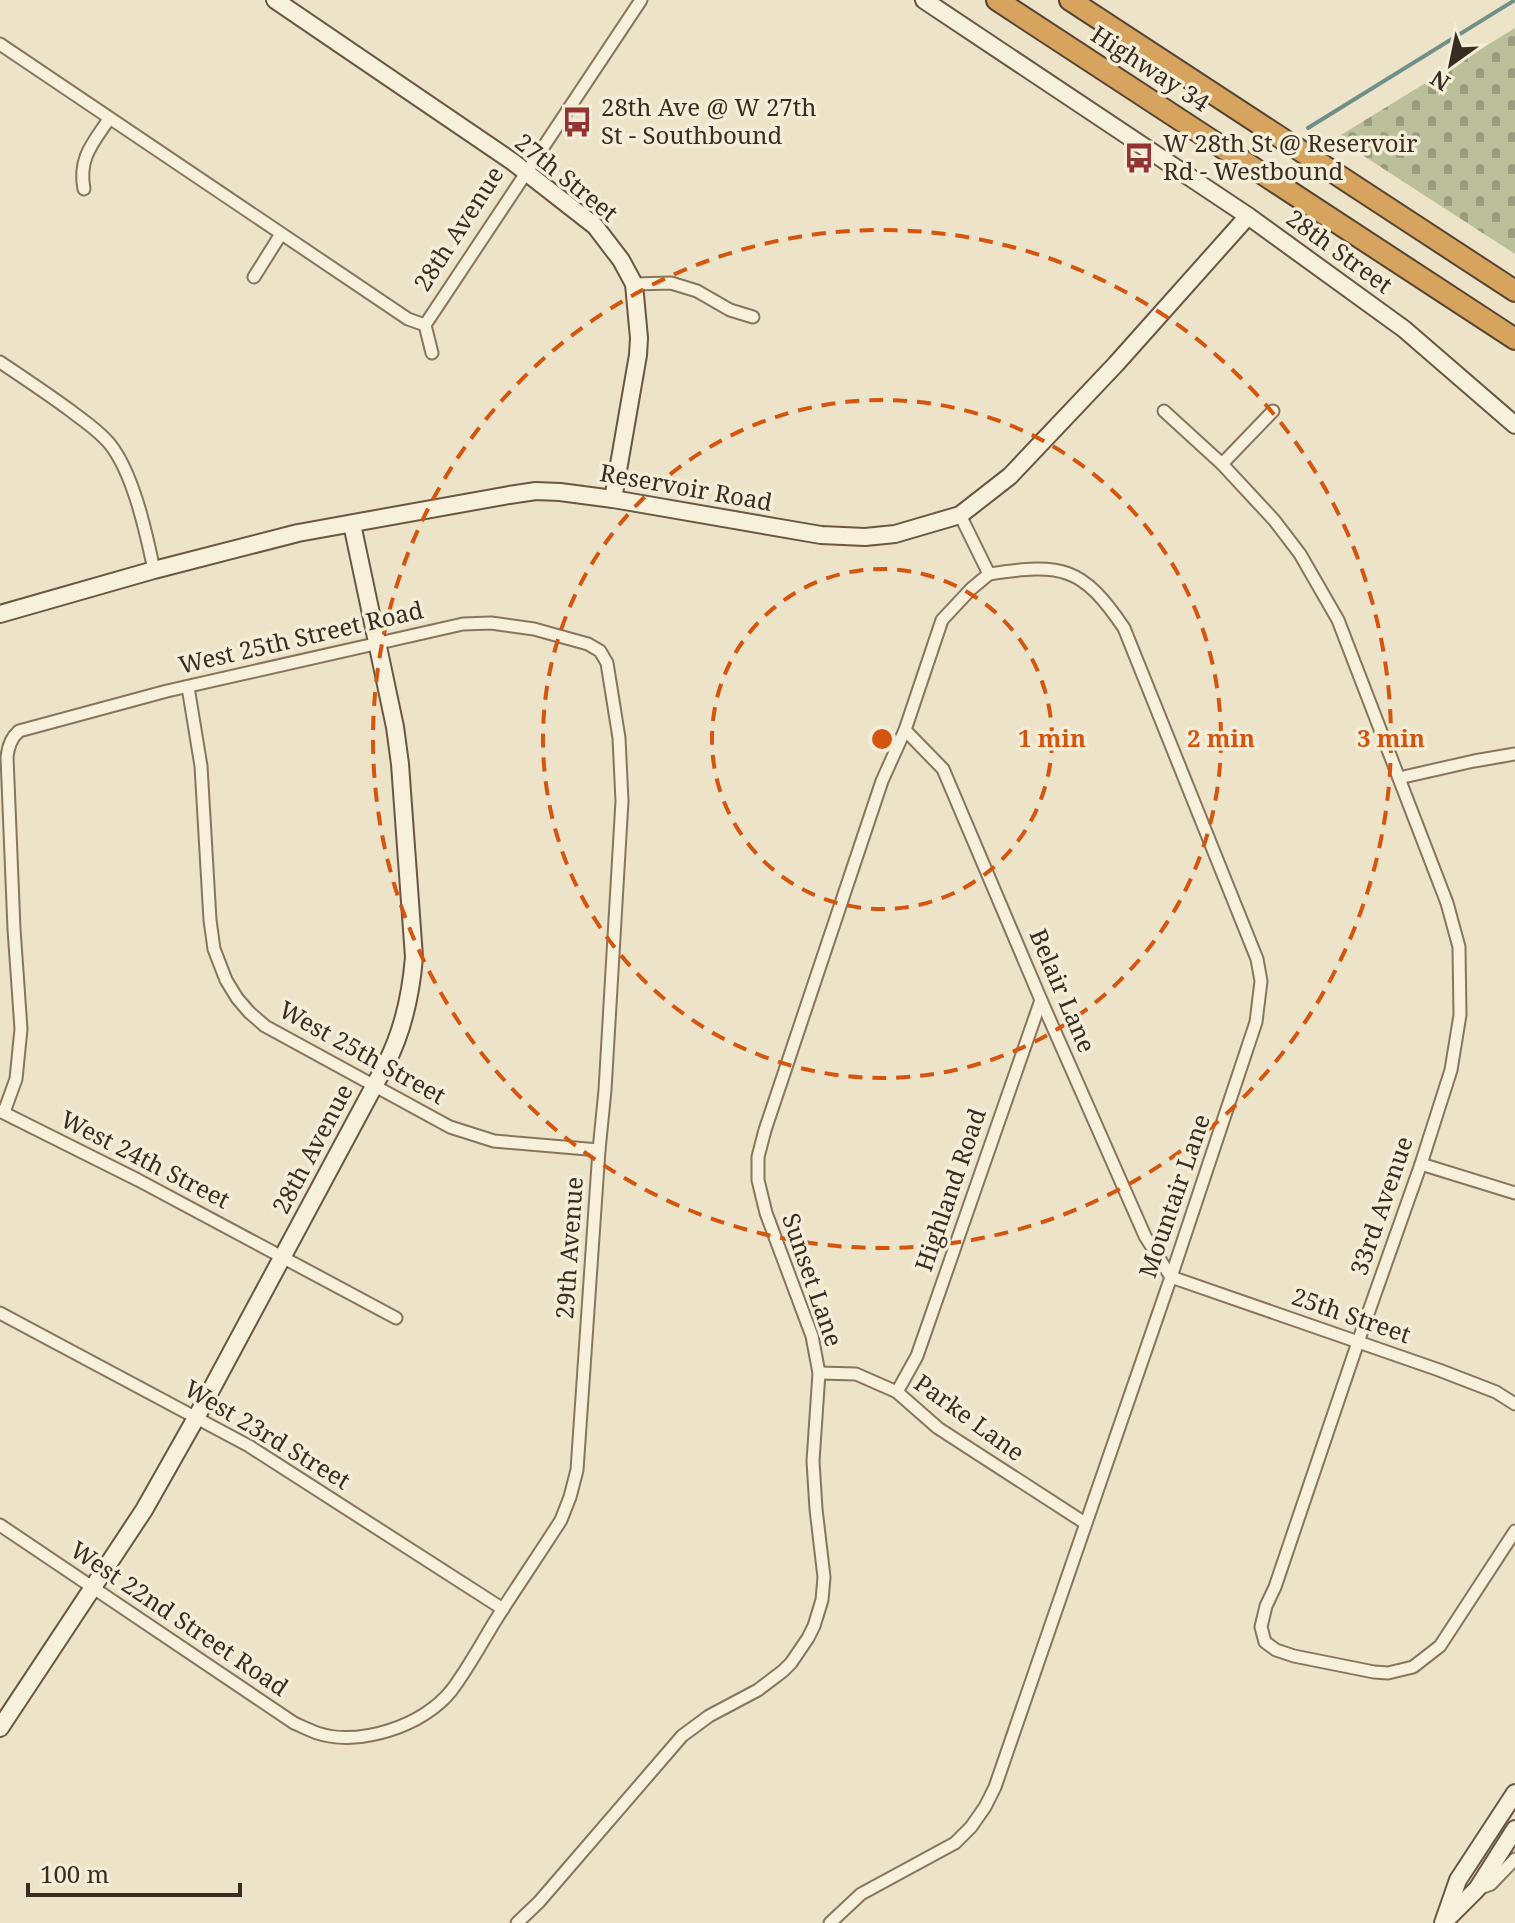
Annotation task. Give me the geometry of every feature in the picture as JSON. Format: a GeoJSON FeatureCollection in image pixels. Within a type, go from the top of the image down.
{"type":"FeatureCollection","features":[{"type":"Feature","properties":{"kind":"highway","name":"Highway 34"},"geometry":{"type":"LineString","coordinates":[[997,0],[1515,339]]}},
{"type":"Feature","properties":{"kind":"highway","name":"Highway 34"},"geometry":{"type":"LineString","coordinates":[[1070,0],[1515,291]]}},
{"type":"Feature","properties":{"kind":"street","name":"27th Street"},"geometry":{"type":"LineString","coordinates":[[275,0],[526,171],[595,226],[621,260],[634,284],[639,338],[613,499]]}},
{"type":"Feature","properties":{"kind":"street","name":"28th Avenue"},"geometry":{"type":"LineString","coordinates":[[425,325],[641,0]]}},
{"type":"Feature","properties":{"kind":"street","name":"28th Street"},"geometry":{"type":"LineString","coordinates":[[924,0],[1248,216],[1404,329],[1515,425]]}},
{"type":"Feature","properties":{"kind":"street"},"geometry":{"type":"LineString","coordinates":[[0,44],[408,319],[425,325],[432,353]]}},
{"type":"Feature","properties":{"kind":"street"},"geometry":{"type":"LineString","coordinates":[[84,189],[85,156],[109,119]]}},
{"type":"Feature","properties":{"kind":"street","name":"Reservoir Road"},"geometry":{"type":"LineString","coordinates":[[0,614],[298,533],[536,491],[613,499],[821,535],[865,537],[895,534],[960,515],[1010,476],[1116,364],[1248,216]]}},
{"type":"Feature","properties":{"kind":"street"},"geometry":{"type":"LineString","coordinates":[[254,277],[281,234]]}},
{"type":"Feature","properties":{"kind":"street"},"geometry":{"type":"LineString","coordinates":[[634,284],[671,283],[697,291],[730,310],[753,317]]}},
{"type":"Feature","properties":{"kind":"street"},"geometry":{"type":"LineString","coordinates":[[0,362],[99,432],[110,445],[123,465],[133,493],[154,570]]}},
{"type":"Feature","properties":{"kind":"street","name":"33rd Avenue"},"geometry":{"type":"LineString","coordinates":[[1164,411],[1222,464],[1274,520],[1292,543],[1338,620],[1447,903],[1459,947],[1460,1015],[1451,1070],[1266,1606],[1261,1627],[1265,1642],[1276,1650],[1294,1656],[1374,1672],[1388,1673],[1413,1667],[1440,1646],[1515,1531]]}},
{"type":"Feature","properties":{"kind":"street"},"geometry":{"type":"LineString","coordinates":[[1222,464],[1273,411]]}},
{"type":"Feature","properties":{"kind":"street"},"geometry":{"type":"LineString","coordinates":[[960,515],[989,574]]}},
{"type":"Feature","properties":{"kind":"street","name":"28th Avenue"},"geometry":{"type":"LineString","coordinates":[[0,1728],[144,1510],[374,1087],[392,1052],[404,1016],[412,985],[414,957],[400,764],[352,524]]}},
{"type":"Feature","properties":{"kind":"street","name":"Mountair Lane"},"geometry":{"type":"LineString","coordinates":[[830,1923],[861,1894],[955,1843],[971,1827],[995,1787],[1256,1022],[1261,981],[1257,959],[1124,628],[1105,600],[1089,584],[1061,570],[1024,568],[989,574]]}},
{"type":"Feature","properties":{"kind":"street","name":"Sunset Lane"},"geometry":{"type":"LineString","coordinates":[[517,1923],[539,1902],[682,1736],[709,1716],[758,1690],[783,1671],[814,1626],[822,1600],[824,1577],[813,1461],[819,1373],[812,1336],[766,1213],[758,1180],[758,1157],[882,781],[905,730],[942,620],[989,574]]}},
{"type":"Feature","properties":{"kind":"street","name":"West 25th Street Road"},"geometry":{"type":"LineString","coordinates":[[2,1112],[16,1079],[21,1029],[7,757],[14,735],[26,728],[188,687],[463,624],[491,623],[534,629],[571,638],[600,651]]}},
{"type":"Feature","properties":{"kind":"street","name":"29th Avenue"},"geometry":{"type":"LineString","coordinates":[[338,1737],[391,1730],[427,1714],[452,1690],[561,1520],[577,1470],[605,1090],[622,801],[619,738],[612,688],[607,663],[600,651]]}},
{"type":"Feature","properties":{"kind":"street","name":"West 25th Street"},"geometry":{"type":"LineString","coordinates":[[188,687],[201,766],[214,949],[226,980],[243,1005],[265,1026],[450,1127],[484,1139],[599,1150]]}},
{"type":"Feature","properties":{"kind":"street","name":"Belair Lane"},"geometry":{"type":"LineString","coordinates":[[905,730],[943,769],[1145,1236],[1171,1277]]}},
{"type":"Feature","properties":{"kind":"street"},"geometry":{"type":"LineString","coordinates":[[1399,778],[1515,754]]}},
{"type":"Feature","properties":{"kind":"street","name":"Highland Road"},"geometry":{"type":"LineString","coordinates":[[897,1392],[917,1356],[1041,1000]]}},
{"type":"Feature","properties":{"kind":"street","name":"West 24th Street"},"geometry":{"type":"LineString","coordinates":[[2,1112],[138,1180],[396,1318]]}},
{"type":"Feature","properties":{"kind":"street"},"geometry":{"type":"LineString","coordinates":[[1421,1164],[1515,1193]]}},
{"type":"Feature","properties":{"kind":"street","name":"25th Street"},"geometry":{"type":"LineString","coordinates":[[1171,1277],[1453,1375],[1496,1392],[1515,1404]]}},
{"type":"Feature","properties":{"kind":"street","name":"West 23rd Street"},"geometry":{"type":"LineString","coordinates":[[0,1313],[249,1446],[503,1609]]}},
{"type":"Feature","properties":{"kind":"street","name":"Parke Lane"},"geometry":{"type":"LineString","coordinates":[[819,1373],[856,1374],[897,1392],[938,1428],[1085,1523]]}},
{"type":"Feature","properties":{"kind":"street","name":"West 22nd Street Road"},"geometry":{"type":"LineString","coordinates":[[0,1525],[294,1723],[317,1733],[338,1737]]}},
{"type":"Feature","properties":{"kind":"street"},"geometry":{"type":"LineString","coordinates":[[1515,1793],[1458,1880],[1443,1923],[1477,1889],[1515,1829]]}},
{"type":"Feature","properties":{"kind":"street"},"geometry":{"type":"LineString","coordinates":[[1477,1889],[1491,1884],[1515,1859]]}},
{"type":"Feature","properties":{"kind":"green space"},"geometry":{"type":"Polygon","coordinates":[[[1515,28],[1515,254],[1336,138],[1515,28]]]}},
{"type":"Feature","properties":{"kind":"waterway"},"geometry":{"type":"LineString","coordinates":[[1308,128],[1515,0]]}},
{"type":"Feature","properties":{"kind":"place","name":"28th Ave @ W 27th St - Southbound"},"geometry":{"type":"Point","coordinates":[577,122]}},
{"type":"Feature","properties":{"kind":"place","name":"W 28th St @ Reservoir Rd - Westbound"},"geometry":{"type":"Point","coordinates":[1139,158]}}]}
